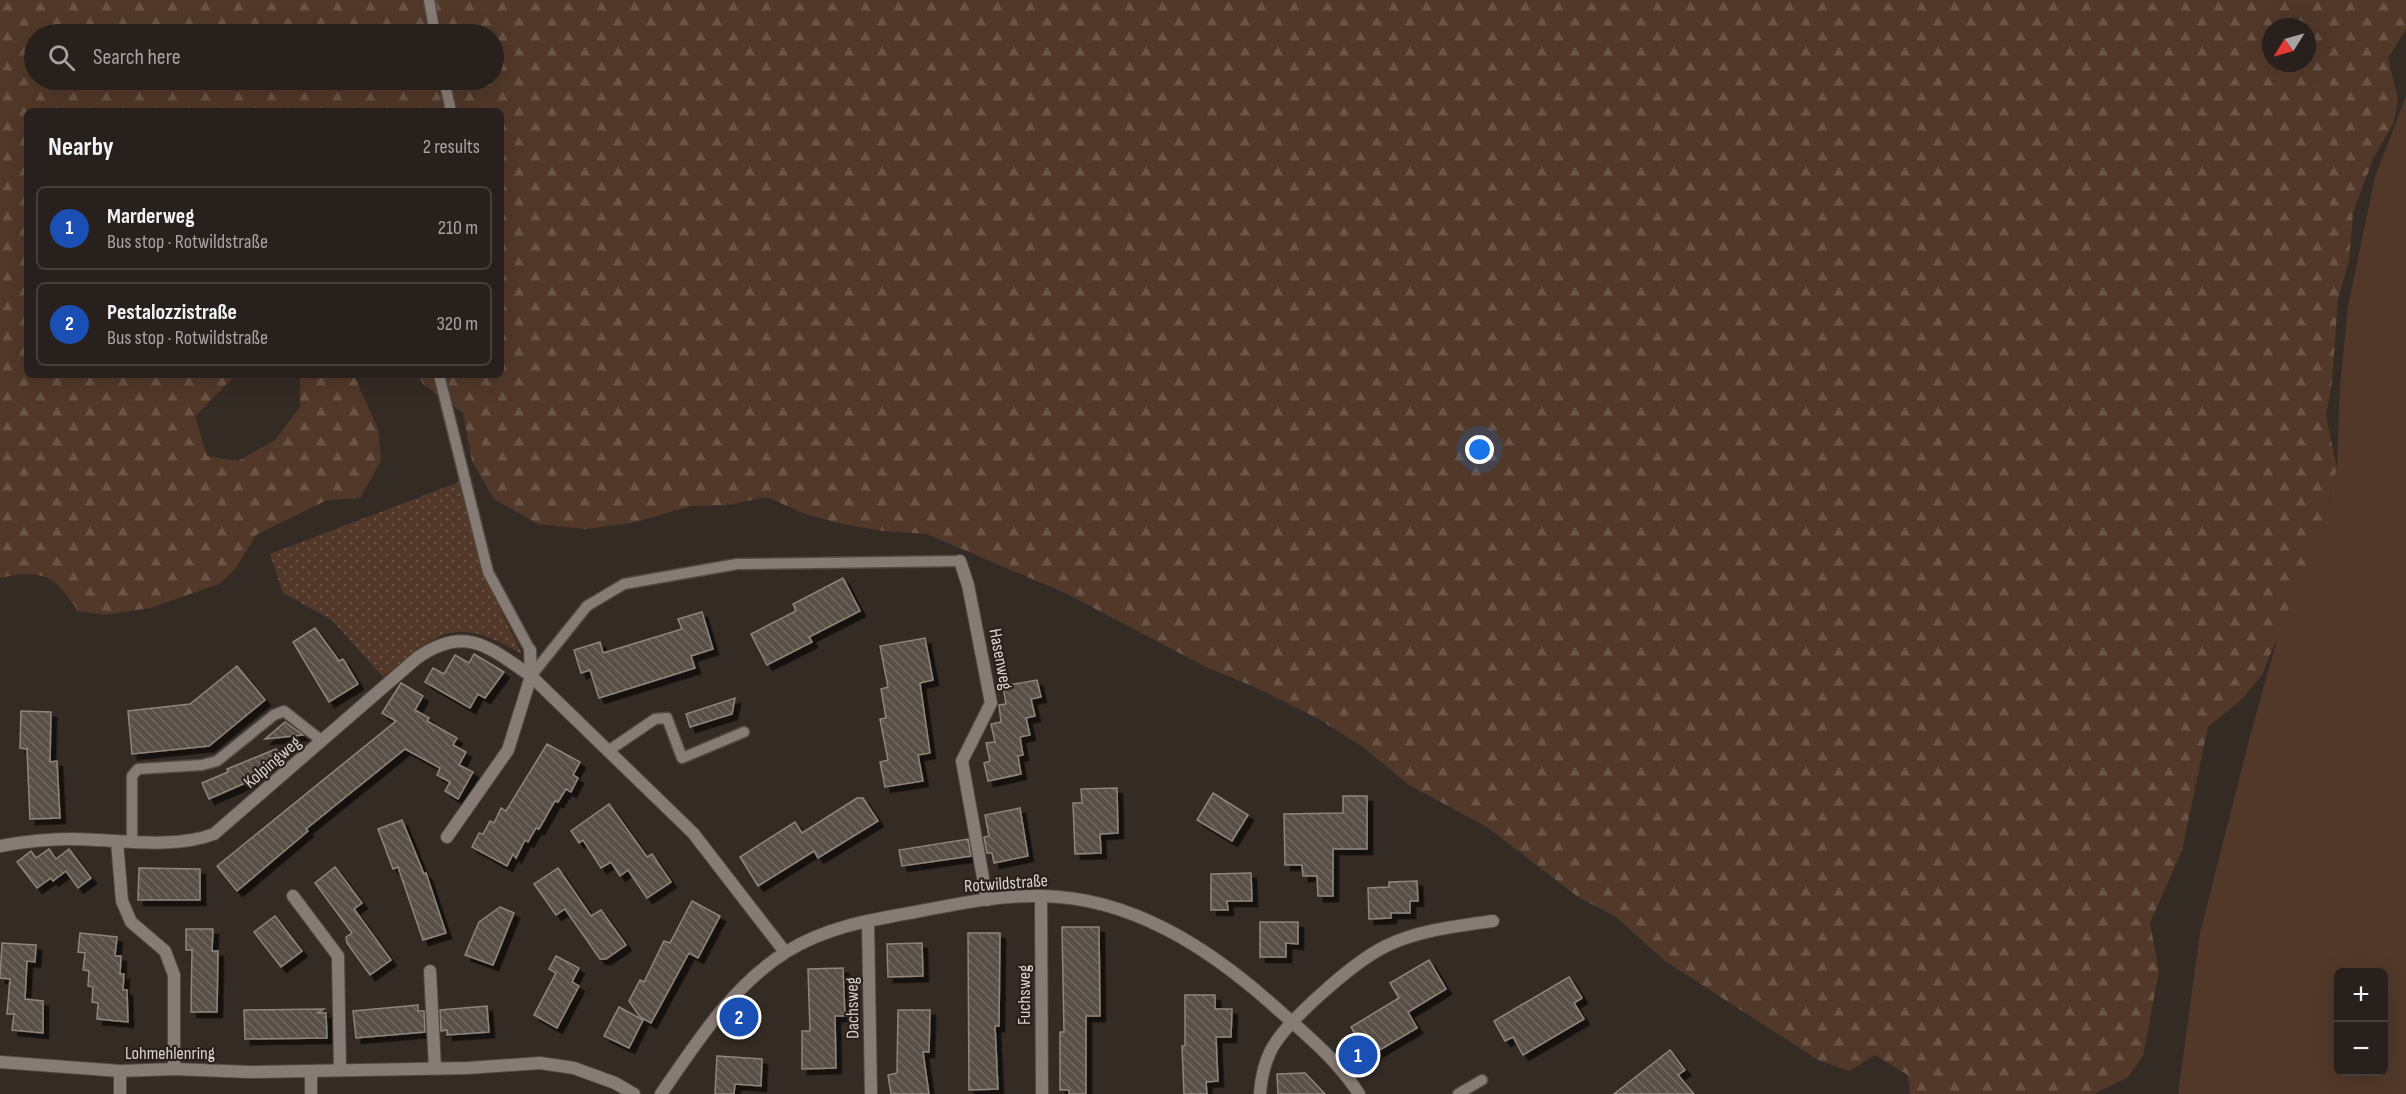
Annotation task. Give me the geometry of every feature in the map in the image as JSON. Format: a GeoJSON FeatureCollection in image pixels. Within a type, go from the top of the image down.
{"type":"FeatureCollection","features":[{"type":"Feature","properties":{"kind":"street","name":"Hasenweg"},"geometry":{"type":"LineString","coordinates":[[960,561],[968,585],[991,703],[962,761],[987,900]]}},
{"type":"Feature","properties":{"kind":"street","name":"Kolpingweg"},"geometry":{"type":"LineString","coordinates":[[0,846],[69,839],[132,842],[201,839],[214,834],[417,658],[445,642],[464,639],[488,646],[531,676],[608,750],[693,833],[785,952]]}},
{"type":"Feature","properties":{"kind":"street"},"geometry":{"type":"LineString","coordinates":[[447,837],[508,750],[531,676],[530,650]]}},
{"type":"Feature","properties":{"kind":"street"},"geometry":{"type":"LineString","coordinates":[[117,842],[122,901],[130,922],[165,951],[174,975],[174,1069]]}},
{"type":"Feature","properties":{"kind":"street"},"geometry":{"type":"LineString","coordinates":[[293,896],[338,956],[340,1070]]}},
{"type":"Feature","properties":{"kind":"street","name":"Rotwildstraße"},"geometry":{"type":"LineString","coordinates":[[661,1094],[728,1003],[765,967],[785,952],[832,929],[868,921],[987,900],[1041,896],[1095,902],[1143,917],[1194,943],[1255,989],[1323,1049],[1359,1094]]}},
{"type":"Feature","properties":{"kind":"street","name":"Fuchsweg"},"geometry":{"type":"LineString","coordinates":[[1041,896],[1042,1094]]}},
{"type":"Feature","properties":{"kind":"street","name":"Dachsweg"},"geometry":{"type":"LineString","coordinates":[[868,921],[871,1094]]}},
{"type":"Feature","properties":{"kind":"street"},"geometry":{"type":"LineString","coordinates":[[1260,1094],[1262,1076],[1272,1049],[1293,1023],[1336,980],[1385,946],[1436,929],[1492,921]]}},
{"type":"Feature","properties":{"kind":"street"},"geometry":{"type":"LineString","coordinates":[[430,971],[435,1068]]}},
{"type":"Feature","properties":{"kind":"street","name":"Lohmehlenring"},"geometry":{"type":"LineString","coordinates":[[0,1062],[120,1071],[174,1069],[311,1071],[540,1063],[574,1068],[615,1083],[634,1094]]}},
{"type":"Feature","properties":{"kind":"street"},"geometry":{"type":"LineString","coordinates":[[120,1071],[120,1094]]}},
{"type":"Feature","properties":{"kind":"street"},"geometry":{"type":"LineString","coordinates":[[311,1071],[311,1094]]}},
{"type":"Feature","properties":{"kind":"lane"},"geometry":{"type":"LineString","coordinates":[[429,0],[433,24]]}},
{"type":"Feature","properties":{"kind":"lane"},"geometry":{"type":"LineString","coordinates":[[446,90],[450,108]]}},
{"type":"Feature","properties":{"kind":"lane"},"geometry":{"type":"LineString","coordinates":[[441,378],[488,572],[530,650]]}},
{"type":"Feature","properties":{"kind":"lane"},"geometry":{"type":"LineString","coordinates":[[531,676],[586,606],[624,584],[737,564],[960,561]]}},
{"type":"Feature","properties":{"kind":"lane"},"geometry":{"type":"LineString","coordinates":[[132,842],[132,776],[138,769],[202,765],[217,761],[274,715],[284,711],[322,741]]}},
{"type":"Feature","properties":{"kind":"lane"},"geometry":{"type":"LineString","coordinates":[[608,750],[655,719],[667,718],[682,758],[744,732]]}},
{"type":"Feature","properties":{"kind":"lane"},"geometry":{"type":"LineString","coordinates":[[1458,1094],[1482,1080]]}},
{"type":"Feature","properties":{"kind":"green space"},"geometry":{"type":"Polygon","coordinates":[[[0,0],[2406,0],[2406,29],[2388,58],[2398,99],[2394,122],[2373,159],[2353,212],[2349,261],[2338,299],[2332,382],[2326,416],[2337,468],[2321,528],[2262,675],[2241,700],[2208,727],[2182,850],[2150,923],[2159,971],[2143,1056],[2128,1077],[2094,1094],[1910,1094],[1908,1075],[1875,1055],[1849,1071],[1818,1060],[1665,961],[1616,917],[1578,897],[1487,827],[1409,785],[1363,747],[1317,718],[1252,686],[1208,668],[1065,593],[927,534],[883,531],[842,524],[805,514],[767,497],[728,505],[691,506],[632,523],[585,529],[538,524],[494,499],[472,461],[463,413],[423,384],[420,378],[504,378],[504,108],[24,108],[24,378],[233,378],[195,416],[207,456],[238,461],[275,440],[300,407],[300,378],[355,378],[378,429],[381,461],[360,498],[327,500],[256,535],[235,569],[219,584],[150,608],[105,615],[78,611],[55,583],[38,575],[27,574],[0,578],[0,0]]]}},
{"type":"Feature","properties":{"kind":"green space"},"geometry":{"type":"Polygon","coordinates":[[[2406,96],[2406,1094],[2178,1094],[2200,933],[2249,740],[2280,628],[2321,528],[2337,468],[2340,387],[2348,306],[2375,177],[2406,96]]]}},
{"type":"Feature","properties":{"kind":"green space"},"geometry":{"type":"Polygon","coordinates":[[[459,482],[482,572],[522,654],[479,634],[462,632],[448,634],[433,639],[383,677],[332,620],[283,593],[270,554],[459,482]]]}},
{"type":"Feature","properties":{"kind":"building"},"geometry":{"type":"Polygon","coordinates":[[[843,578],[860,611],[809,637],[812,642],[767,665],[751,634],[796,611],[793,604],[843,578]]]}},
{"type":"Feature","properties":{"kind":"building"},"geometry":{"type":"Polygon","coordinates":[[[702,612],[713,649],[691,656],[695,668],[599,698],[590,670],[581,673],[574,650],[600,642],[603,653],[682,629],[678,619],[702,612]]]}},
{"type":"Feature","properties":{"kind":"building"},"geometry":{"type":"Polygon","coordinates":[[[315,628],[339,661],[343,659],[358,684],[329,702],[293,642],[315,628]]]}},
{"type":"Feature","properties":{"kind":"building"},"geometry":{"type":"Polygon","coordinates":[[[925,638],[933,680],[920,683],[930,753],[918,755],[923,781],[885,787],[880,762],[888,760],[880,719],[886,718],[881,689],[888,687],[880,646],[925,638]]]}},
{"type":"Feature","properties":{"kind":"building"},"geometry":{"type":"Polygon","coordinates":[[[474,654],[504,672],[485,698],[478,694],[470,708],[425,682],[433,668],[444,674],[455,655],[469,663],[474,654]]]}},
{"type":"Feature","properties":{"kind":"building"},"geometry":{"type":"Polygon","coordinates":[[[237,666],[265,700],[209,746],[132,754],[128,711],[190,704],[237,666]]]}},
{"type":"Feature","properties":{"kind":"building"},"geometry":{"type":"Polygon","coordinates":[[[1037,680],[1041,697],[1031,699],[1035,716],[1026,718],[1030,735],[1020,737],[1023,755],[1018,756],[1021,774],[988,781],[984,763],[990,761],[986,743],[995,742],[991,724],[1001,722],[999,705],[1006,704],[1003,686],[1037,680]]]}},
{"type":"Feature","properties":{"kind":"building"},"geometry":{"type":"Polygon","coordinates":[[[401,683],[423,696],[415,710],[429,718],[427,721],[457,738],[453,745],[466,752],[459,765],[473,772],[458,799],[445,791],[450,782],[437,775],[440,768],[405,749],[306,829],[308,831],[237,891],[217,866],[396,721],[382,713],[401,683]]]}},
{"type":"Feature","properties":{"kind":"building"},"geometry":{"type":"Polygon","coordinates":[[[735,698],[732,714],[690,727],[686,714],[735,698]]]}},
{"type":"Feature","properties":{"kind":"building"},"geometry":{"type":"Polygon","coordinates":[[[21,711],[51,712],[50,762],[57,761],[60,818],[30,819],[27,749],[20,748],[21,711]]]}},
{"type":"Feature","properties":{"kind":"building"},"geometry":{"type":"Polygon","coordinates":[[[285,722],[303,735],[265,739],[285,722]]]}},
{"type":"Feature","properties":{"kind":"building"},"geometry":{"type":"Polygon","coordinates":[[[547,744],[580,762],[573,775],[578,778],[571,792],[566,789],[558,802],[555,801],[539,829],[536,828],[528,842],[525,840],[516,858],[513,854],[507,866],[472,847],[479,833],[483,834],[490,821],[494,823],[501,808],[506,811],[547,744]]]}},
{"type":"Feature","properties":{"kind":"building"},"geometry":{"type":"Polygon","coordinates":[[[276,749],[278,752],[250,775],[252,780],[209,799],[202,783],[228,772],[227,769],[276,749]]]}},
{"type":"Feature","properties":{"kind":"building"},"geometry":{"type":"Polygon","coordinates":[[[1117,788],[1118,833],[1100,834],[1101,853],[1075,854],[1073,803],[1082,803],[1081,789],[1117,788]]]}},
{"type":"Feature","properties":{"kind":"building"},"geometry":{"type":"Polygon","coordinates":[[[1213,793],[1248,815],[1232,841],[1197,820],[1213,793]]]}},
{"type":"Feature","properties":{"kind":"building"},"geometry":{"type":"Polygon","coordinates":[[[1343,796],[1367,796],[1367,849],[1333,849],[1333,896],[1318,896],[1317,876],[1303,876],[1302,865],[1285,865],[1284,814],[1343,813],[1343,796]]]}},
{"type":"Feature","properties":{"kind":"building"},"geometry":{"type":"Polygon","coordinates":[[[857,798],[863,798],[878,821],[818,858],[814,851],[758,886],[740,857],[795,822],[802,833],[857,798]]]}},
{"type":"Feature","properties":{"kind":"building"},"geometry":{"type":"Polygon","coordinates":[[[609,804],[647,857],[652,854],[671,882],[647,898],[628,870],[620,876],[611,862],[601,868],[583,840],[579,843],[571,831],[609,804]]]}},
{"type":"Feature","properties":{"kind":"building"},"geometry":{"type":"Polygon","coordinates":[[[1020,808],[1028,856],[994,863],[992,853],[987,853],[984,837],[989,836],[985,815],[1020,808]]]}},
{"type":"Feature","properties":{"kind":"building"},"geometry":{"type":"Polygon","coordinates":[[[402,820],[424,874],[426,873],[446,933],[423,940],[398,867],[393,869],[378,829],[402,820]]]}},
{"type":"Feature","properties":{"kind":"building"},"geometry":{"type":"Polygon","coordinates":[[[968,839],[971,856],[902,866],[899,850],[968,839]]]}},
{"type":"Feature","properties":{"kind":"building"},"geometry":{"type":"Polygon","coordinates":[[[49,849],[56,859],[69,849],[91,878],[78,888],[66,871],[53,881],[51,878],[37,888],[17,862],[31,851],[36,858],[49,849]]]}},
{"type":"Feature","properties":{"kind":"building"},"geometry":{"type":"Polygon","coordinates":[[[335,867],[362,903],[354,909],[391,960],[370,975],[347,943],[346,937],[352,933],[315,883],[335,867]]]}},
{"type":"Feature","properties":{"kind":"building"},"geometry":{"type":"Polygon","coordinates":[[[139,868],[200,869],[200,900],[138,900],[139,868]]]}},
{"type":"Feature","properties":{"kind":"building"},"geometry":{"type":"Polygon","coordinates":[[[558,868],[591,916],[601,910],[626,945],[606,959],[600,959],[565,909],[556,915],[534,884],[558,868]]]}},
{"type":"Feature","properties":{"kind":"building"},"geometry":{"type":"Polygon","coordinates":[[[1251,873],[1252,901],[1227,901],[1228,910],[1211,910],[1211,874],[1251,873]]]}},
{"type":"Feature","properties":{"kind":"building"},"geometry":{"type":"Polygon","coordinates":[[[1417,881],[1418,901],[1410,901],[1410,913],[1391,913],[1391,918],[1369,919],[1368,888],[1389,887],[1389,882],[1417,881]]]}},
{"type":"Feature","properties":{"kind":"building"},"geometry":{"type":"Polygon","coordinates":[[[692,901],[720,916],[698,958],[689,953],[651,1023],[640,1017],[629,1001],[640,980],[644,982],[664,941],[670,943],[692,901]]]}},
{"type":"Feature","properties":{"kind":"building"},"geometry":{"type":"Polygon","coordinates":[[[500,907],[514,913],[493,965],[465,955],[479,922],[500,907]]]}},
{"type":"Feature","properties":{"kind":"building"},"geometry":{"type":"Polygon","coordinates":[[[275,916],[302,951],[281,967],[254,932],[275,916]]]}},
{"type":"Feature","properties":{"kind":"building"},"geometry":{"type":"Polygon","coordinates":[[[1260,922],[1298,922],[1298,944],[1286,943],[1286,957],[1260,957],[1260,922]]]}},
{"type":"Feature","properties":{"kind":"building"},"geometry":{"type":"Polygon","coordinates":[[[1062,927],[1099,927],[1100,1016],[1086,1016],[1086,1094],[1069,1094],[1069,1090],[1060,1090],[1060,1032],[1064,1032],[1062,927]]]}},
{"type":"Feature","properties":{"kind":"building"},"geometry":{"type":"Polygon","coordinates":[[[186,929],[213,929],[212,951],[218,951],[217,1012],[191,1012],[192,950],[186,950],[186,929]]]}},
{"type":"Feature","properties":{"kind":"building"},"geometry":{"type":"Polygon","coordinates":[[[80,933],[117,937],[115,956],[121,956],[120,974],[124,974],[123,990],[127,990],[128,1022],[97,1019],[98,1003],[92,1002],[93,987],[88,986],[89,971],[83,970],[85,953],[78,952],[80,933]]]}},
{"type":"Feature","properties":{"kind":"building"},"geometry":{"type":"Polygon","coordinates":[[[968,933],[1000,933],[999,1026],[995,1026],[998,1089],[969,1090],[968,933]]]}},
{"type":"Feature","properties":{"kind":"building"},"geometry":{"type":"Polygon","coordinates":[[[2,943],[36,945],[35,962],[27,961],[25,999],[43,1001],[43,1033],[12,1030],[14,1014],[7,1014],[10,979],[0,978],[2,943]]]}},
{"type":"Feature","properties":{"kind":"building"},"geometry":{"type":"Polygon","coordinates":[[[922,943],[923,976],[888,977],[887,944],[922,943]]]}},
{"type":"Feature","properties":{"kind":"building"},"geometry":{"type":"Polygon","coordinates":[[[556,956],[579,968],[572,982],[579,986],[557,1028],[534,1015],[556,973],[549,969],[556,956]]]}},
{"type":"Feature","properties":{"kind":"building"},"geometry":{"type":"Polygon","coordinates":[[[1429,960],[1446,989],[1408,1012],[1417,1028],[1368,1057],[1351,1027],[1399,998],[1390,983],[1429,960]]]}},
{"type":"Feature","properties":{"kind":"building"},"geometry":{"type":"Polygon","coordinates":[[[843,968],[845,1016],[835,1016],[836,1068],[802,1069],[802,1031],[810,1031],[808,969],[843,968]]]}},
{"type":"Feature","properties":{"kind":"building"},"geometry":{"type":"Polygon","coordinates":[[[1569,977],[1582,998],[1574,1003],[1584,1019],[1523,1055],[1513,1037],[1505,1041],[1494,1021],[1569,977]]]}},
{"type":"Feature","properties":{"kind":"building"},"geometry":{"type":"Polygon","coordinates":[[[1185,995],[1215,995],[1215,1009],[1232,1009],[1231,1037],[1216,1037],[1218,1081],[1206,1082],[1207,1094],[1184,1094],[1182,1046],[1185,1046],[1185,995]]]}},
{"type":"Feature","properties":{"kind":"building"},"geometry":{"type":"Polygon","coordinates":[[[418,1005],[418,1011],[424,1011],[425,1032],[356,1038],[353,1011],[418,1005]]]}},
{"type":"Feature","properties":{"kind":"building"},"geometry":{"type":"Polygon","coordinates":[[[487,1006],[489,1032],[447,1035],[447,1030],[441,1031],[440,1010],[487,1006]]]}},
{"type":"Feature","properties":{"kind":"building"},"geometry":{"type":"Polygon","coordinates":[[[619,1007],[643,1020],[629,1048],[604,1036],[619,1007]]]}},
{"type":"Feature","properties":{"kind":"building"},"geometry":{"type":"Polygon","coordinates":[[[324,1009],[318,1013],[326,1013],[327,1038],[245,1039],[244,1010],[324,1009]]]}},
{"type":"Feature","properties":{"kind":"building"},"geometry":{"type":"Polygon","coordinates":[[[898,1010],[930,1010],[929,1052],[923,1052],[929,1094],[891,1094],[888,1075],[897,1073],[898,1010]]]}},
{"type":"Feature","properties":{"kind":"building"},"geometry":{"type":"Polygon","coordinates":[[[1670,1050],[1685,1070],[1678,1075],[1694,1094],[1614,1094],[1670,1050]]]}},
{"type":"Feature","properties":{"kind":"building"},"geometry":{"type":"Polygon","coordinates":[[[717,1056],[762,1059],[761,1086],[735,1084],[734,1094],[715,1094],[717,1056]]]}},
{"type":"Feature","properties":{"kind":"building"},"geometry":{"type":"Polygon","coordinates":[[[1305,1073],[1325,1094],[1278,1094],[1277,1074],[1305,1073]]]}},
{"type":"Feature","properties":{"kind":"place","name":"Pestalozzistraße"},"geometry":{"type":"Point","coordinates":[739,1017]}},
{"type":"Feature","properties":{"kind":"place","name":"Marderweg"},"geometry":{"type":"Point","coordinates":[1358,1055]}}]}
